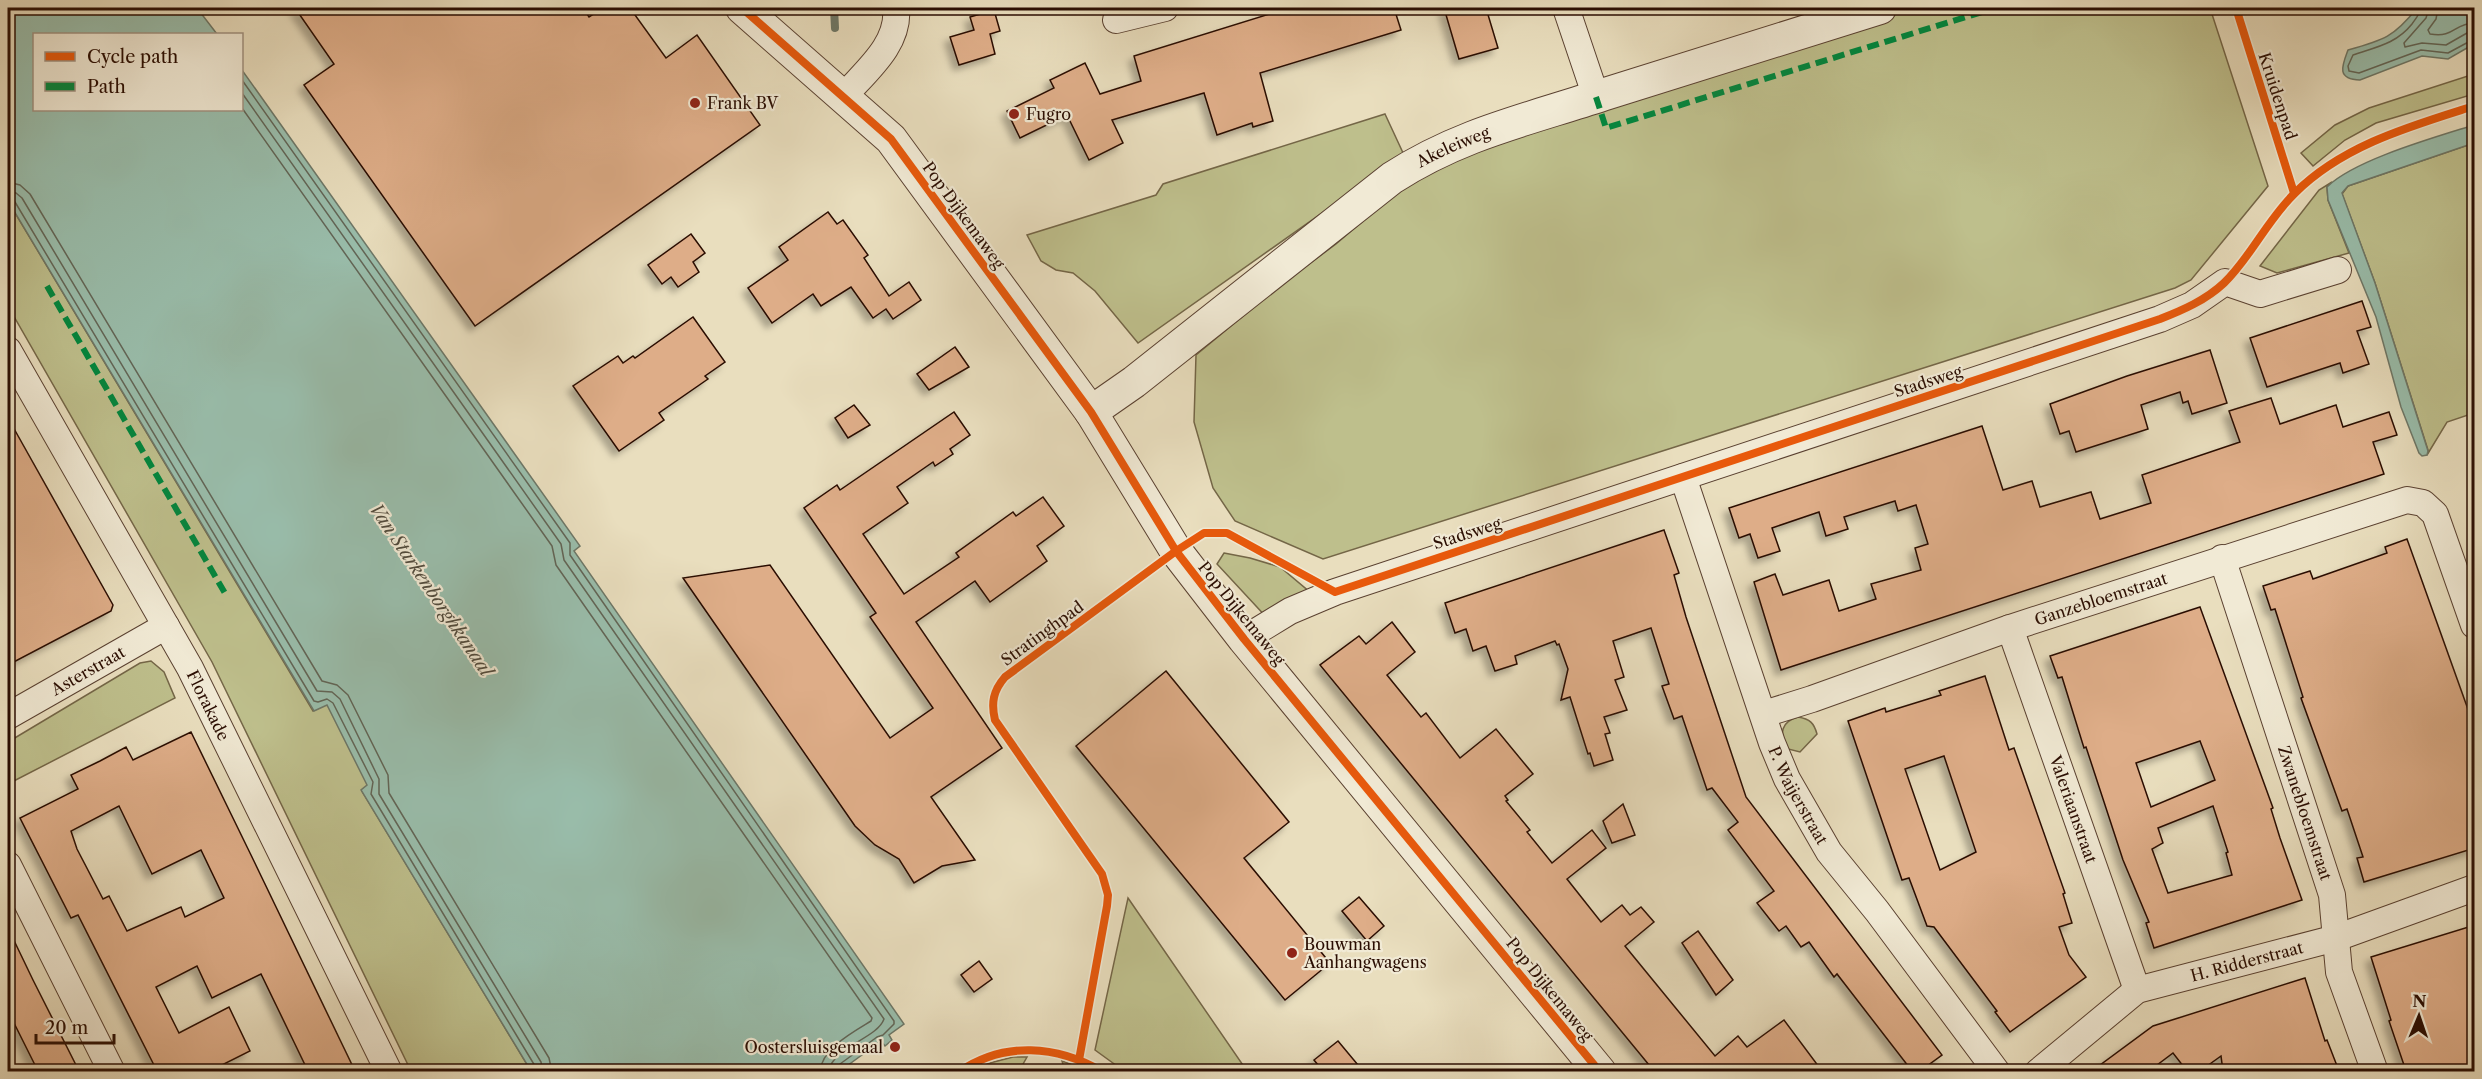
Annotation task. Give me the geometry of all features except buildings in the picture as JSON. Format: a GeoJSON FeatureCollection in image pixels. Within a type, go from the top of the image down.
{"type":"FeatureCollection","features":[{"type":"Feature","properties":{"kind":"street","name":"Pop Dijkemaweg"},"geometry":{"type":"LineString","coordinates":[[742,8],[891,139],[1090,412],[1176,551],[1244,639],[1600,1071]]}},
{"type":"Feature","properties":{"kind":"street"},"geometry":{"type":"LineString","coordinates":[[844,96],[887,47],[895,27],[896,8]]}},
{"type":"Feature","properties":{"kind":"street"},"geometry":{"type":"LineString","coordinates":[[1566,8],[1596,97]]}},
{"type":"Feature","properties":{"kind":"street","name":"Akeleiweg"},"geometry":{"type":"LineString","coordinates":[[1090,412],[1134,382],[1392,178],[1422,159],[1453,144],[1522,118],[1880,8]]}},
{"type":"Feature","properties":{"kind":"street"},"geometry":{"type":"LineString","coordinates":[[1116,20],[1153,9]]}},
{"type":"Feature","properties":{"kind":"street","name":"Stadsweg"},"geometry":{"type":"LineString","coordinates":[[1244,639],[1290,611],[1335,592],[2168,316],[2192,305],[2225,282],[2260,294],[2338,270]]}},
{"type":"Feature","properties":{"kind":"street","name":"Florakade"},"geometry":{"type":"LineString","coordinates":[[8,350],[190,668],[389,1071]]}},
{"type":"Feature","properties":{"kind":"street","name":"P. Waijerstraat"},"geometry":{"type":"LineString","coordinates":[[1683,477],[1787,780],[1829,852],[1877,911],[1997,1071]]}},
{"type":"Feature","properties":{"kind":"street","name":"Ganzebloemstraat"},"geometry":{"type":"LineString","coordinates":[[1764,714],[2010,628],[2407,500],[2422,503],[2435,514],[2475,624]]}},
{"type":"Feature","properties":{"kind":"street","name":"Zwanebloemstraat"},"geometry":{"type":"LineString","coordinates":[[2222,558],[2332,895],[2339,972],[2375,1071]]}},
{"type":"Feature","properties":{"kind":"street","name":"Asterstraat"},"geometry":{"type":"LineString","coordinates":[[8,716],[166,626]]}},
{"type":"Feature","properties":{"kind":"street","name":"Valeriaanstraat"},"geometry":{"type":"LineString","coordinates":[[2010,628],[2137,990]]}},
{"type":"Feature","properties":{"kind":"street"},"geometry":{"type":"LineString","coordinates":[[8,865],[112,1071]]}},
{"type":"Feature","properties":{"kind":"street","name":"H. Ridderstraat"},"geometry":{"type":"LineString","coordinates":[[2038,1071],[2137,990],[2336,938],[2475,888]]}},
{"type":"Feature","properties":{"kind":"shaded area"},"geometry":{"type":"Polygon","coordinates":[[[1910,8],[2210,8],[2268,186],[2191,280],[2175,288],[1323,559],[1235,521],[1213,488],[1194,422],[1196,355],[1278,287],[1336,244],[1416,176],[1464,150],[1910,8]]]}},
{"type":"Feature","properties":{"kind":"shaded area"},"geometry":{"type":"Polygon","coordinates":[[[2474,74],[2474,94],[2376,123],[2345,140],[2313,166],[2301,153],[2335,125],[2369,108],[2474,74]]]}},
{"type":"Feature","properties":{"kind":"shaded area"},"geometry":{"type":"Polygon","coordinates":[[[1385,114],[1404,155],[1138,343],[1095,291],[1073,273],[1056,270],[1041,261],[1027,235],[1156,195],[1163,184],[1385,114]]]}},
{"type":"Feature","properties":{"kind":"shaded area"},"geometry":{"type":"Polygon","coordinates":[[[2474,143],[2474,413],[2447,422],[2427,455],[2428,450],[2375,283],[2342,194],[2348,186],[2474,143]]]}},
{"type":"Feature","properties":{"kind":"shaded area"},"geometry":{"type":"Polygon","coordinates":[[[2332,182],[2327,187],[2328,200],[2349,253],[2277,273],[2260,266],[2319,190],[2332,182]]]}},
{"type":"Feature","properties":{"kind":"shaded area"},"geometry":{"type":"Polygon","coordinates":[[[8,201],[313,711],[327,704],[368,785],[362,791],[531,1071],[411,1071],[212,662],[8,306],[8,201]]]}},
{"type":"Feature","properties":{"kind":"shaded area"},"geometry":{"type":"Polygon","coordinates":[[[1224,553],[1280,567],[1311,593],[1269,620],[1217,564],[1224,553]]]}},
{"type":"Feature","properties":{"kind":"shaded area"},"geometry":{"type":"Polygon","coordinates":[[[151,661],[164,672],[175,698],[8,784],[8,742],[140,663],[151,661]]]}},
{"type":"Feature","properties":{"kind":"shaded area"},"geometry":{"type":"Polygon","coordinates":[[[1798,717],[1811,722],[1817,734],[1800,752],[1784,748],[1782,738],[1785,725],[1798,717]]]}},
{"type":"Feature","properties":{"kind":"shaded area"},"geometry":{"type":"Polygon","coordinates":[[[1128,898],[1247,1071],[1124,1071],[1095,1050],[1128,898]]]}},
{"type":"Feature","properties":{"kind":"shaded area"},"geometry":{"type":"Polygon","coordinates":[[[1013,1057],[1027,1057],[1019,1071],[971,1071],[986,1064],[1013,1057]]]}},
{"type":"Feature","properties":{"kind":"shaded area"},"geometry":{"type":"Polygon","coordinates":[[[1062,1061],[1089,1071],[1065,1071],[1062,1061]]]}},
{"type":"Feature","properties":{"kind":"water","name":"Van Starkenborghkanaal"},"geometry":{"type":"Polygon","coordinates":[[[8,8],[197,8],[216,33],[33,33],[33,111],[243,111],[243,71],[580,546],[574,551],[904,1024],[889,1035],[892,1040],[885,1046],[881,1041],[840,1071],[531,1071],[361,790],[367,785],[327,705],[314,711],[8,201],[8,8]]]}},
{"type":"Feature","properties":{"kind":"water"},"geometry":{"type":"Polygon","coordinates":[[[2417,8],[2474,8],[2474,44],[2448,59],[2422,56],[2360,80],[2352,79],[2344,74],[2343,66],[2348,50],[2387,36],[2402,25],[2417,8]]]}},
{"type":"Feature","properties":{"kind":"water"},"geometry":{"type":"Polygon","coordinates":[[[2474,125],[2474,143],[2348,186],[2342,193],[2375,283],[2428,451],[2427,455],[2422,456],[2401,407],[2376,317],[2328,200],[2327,187],[2340,177],[2375,159],[2474,125]]]}},
{"type":"Feature","properties":{"kind":"waterway"},"geometry":{"type":"LineString","coordinates":[[834,8],[835,28]]}},
{"type":"Feature","properties":{"kind":"marked path"},"geometry":{"type":"LineString","coordinates":[[1596,97],[1606,128],[1995,8]]}},
{"type":"Feature","properties":{"kind":"marked path"},"geometry":{"type":"LineString","coordinates":[[47,286],[226,595]]}},
{"type":"Feature","properties":{"kind":"cycle path"},"geometry":{"type":"LineString","coordinates":[[742,8],[891,139],[1091,412],[1176,551],[1244,639],[1600,1072]]}},
{"type":"Feature","properties":{"kind":"cycle path","name":"Kruidenpad"},"geometry":{"type":"LineString","coordinates":[[2236,8],[2294,193]]}},
{"type":"Feature","properties":{"kind":"cycle path","name":"Stratinghpad"},"geometry":{"type":"LineString","coordinates":[[1079,1060],[1108,895],[1102,874],[995,720],[994,697],[1005,677],[1176,551],[1204,533],[1227,533],[1335,592],[2160,319],[2186,308],[2224,283],[2243,262],[2285,204],[2314,176],[2334,162],[2379,139],[2474,106]]}},
{"type":"Feature","properties":{"kind":"cycle path"},"geometry":{"type":"LineString","coordinates":[[959,1072],[994,1055],[1031,1050],[1067,1056],[1103,1072]]}},
{"type":"Feature","properties":{"kind":"place","name":"Frank BV"},"geometry":{"type":"Point","coordinates":[695,103]}},
{"type":"Feature","properties":{"kind":"place","name":"Fugro"},"geometry":{"type":"Point","coordinates":[1014,114]}},
{"type":"Feature","properties":{"kind":"place","name":"Bouwman Aanhangwagens"},"geometry":{"type":"Point","coordinates":[1292,953]}},
{"type":"Feature","properties":{"kind":"place","name":"Oostersluisgemaal"},"geometry":{"type":"Point","coordinates":[895,1047]}}]}
